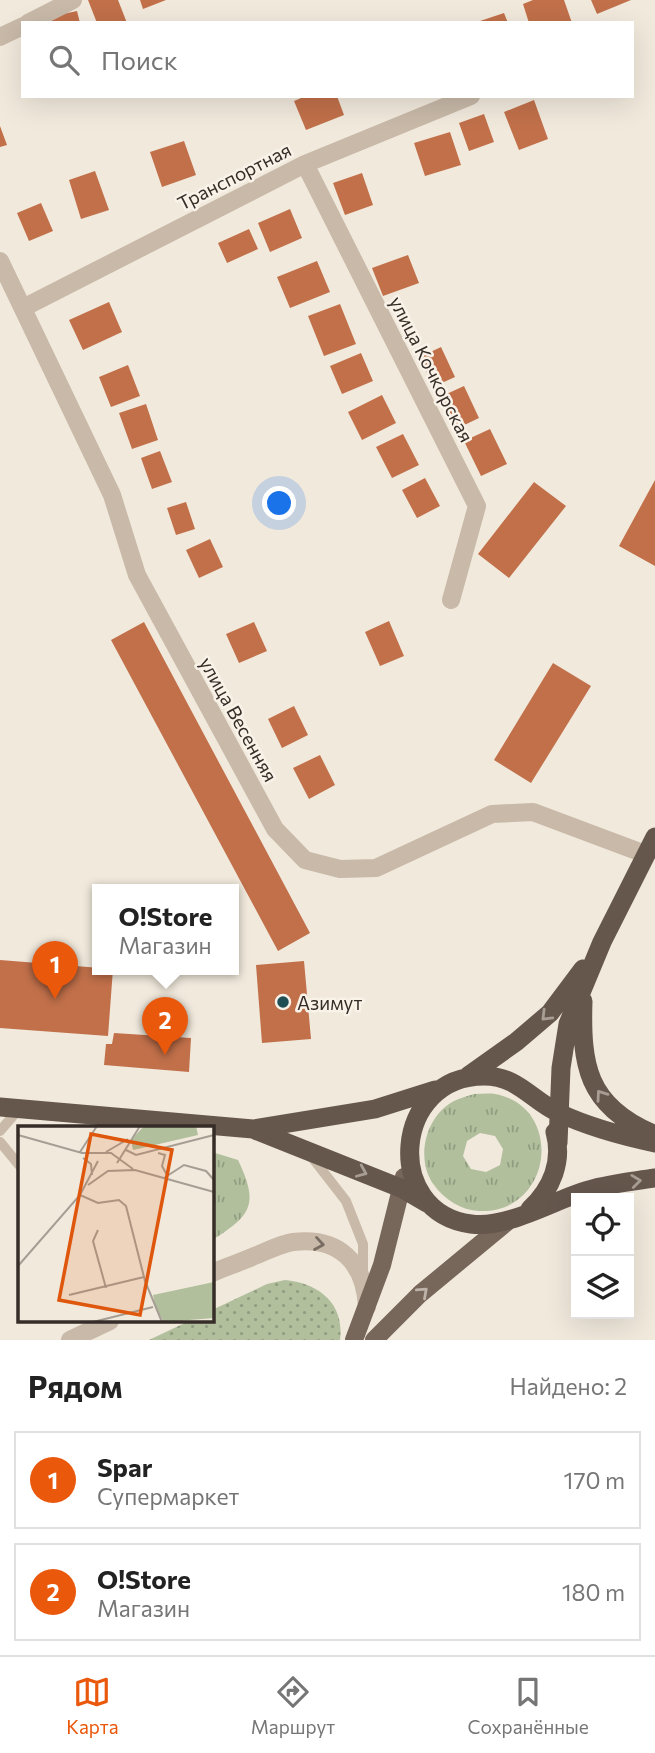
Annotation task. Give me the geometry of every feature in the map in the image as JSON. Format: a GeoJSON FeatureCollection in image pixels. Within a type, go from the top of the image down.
{"type":"FeatureCollection","features":[{"type":"Feature","properties":{"kind":"highway"},"geometry":{"type":"LineString","coordinates":[[515,1218],[539,1200],[551,1184],[557,1164],[558,1143],[550,1108],[561,1068],[568,1024],[602,943],[650,845]]}},
{"type":"Feature","properties":{"kind":"highway"},"geometry":{"type":"LineString","coordinates":[[214,1127],[253,1129],[375,1110],[463,1079],[516,1042],[550,1013],[602,943]]}},
{"type":"Feature","properties":{"kind":"highway"},"geometry":{"type":"LineString","coordinates":[[584,987],[582,1036],[586,1064],[596,1088],[611,1108],[629,1124],[655,1135]]}},
{"type":"Feature","properties":{"kind":"highway"},"geometry":{"type":"LineString","coordinates":[[463,1079],[485,1076],[506,1079],[525,1089],[550,1108],[592,1126],[655,1143]]}},
{"type":"Feature","properties":{"kind":"highway"},"geometry":{"type":"LineString","coordinates":[[434,1207],[420,1192],[412,1174],[408,1153],[412,1128],[424,1105],[443,1087]]}},
{"type":"Feature","properties":{"kind":"highway"},"geometry":{"type":"LineString","coordinates":[[9,1108],[117,1122],[195,1126]]}},
{"type":"Feature","properties":{"kind":"highway"},"geometry":{"type":"LineString","coordinates":[[253,1129],[402,1189],[450,1218],[468,1224],[488,1226],[585,1191],[655,1178]]}},
{"type":"Feature","properties":{"kind":"main road"},"geometry":{"type":"LineString","coordinates":[[354,1340],[382,1265],[402,1189],[408,1153]]}},
{"type":"Feature","properties":{"kind":"main road"},"geometry":{"type":"LineString","coordinates":[[374,1340],[420,1294],[515,1218]]}},
{"type":"Feature","properties":{"kind":"street"},"geometry":{"type":"LineString","coordinates":[[32,21],[73,0]]}},
{"type":"Feature","properties":{"kind":"street"},"geometry":{"type":"LineString","coordinates":[[0,37],[21,27]]}},
{"type":"Feature","properties":{"kind":"street","name":"Транспортная"},"geometry":{"type":"LineString","coordinates":[[23,308],[305,164],[466,98]]}},
{"type":"Feature","properties":{"kind":"street","name":"улица Кочкорская"},"geometry":{"type":"LineString","coordinates":[[305,164],[477,506],[451,600]]}},
{"type":"Feature","properties":{"kind":"street","name":"улица Весенняя"},"geometry":{"type":"LineString","coordinates":[[0,261],[112,495],[137,575],[275,829],[305,860],[340,869],[376,868],[492,814],[533,812],[650,845]]}},
{"type":"Feature","properties":{"kind":"street"},"geometry":{"type":"LineString","coordinates":[[214,1272],[292,1242],[331,1246],[348,1256],[360,1270],[367,1288],[368,1307]]}},
{"type":"Feature","properties":{"kind":"street"},"geometry":{"type":"LineString","coordinates":[[70,1340],[108,1322]]}},
{"type":"Feature","properties":{"kind":"lane"},"geometry":{"type":"LineString","coordinates":[[0,1131],[9,1108]]}},
{"type":"Feature","properties":{"kind":"lane"},"geometry":{"type":"LineString","coordinates":[[0,1142],[18,1164]]}},
{"type":"Feature","properties":{"kind":"lane"},"geometry":{"type":"LineString","coordinates":[[305,1149],[345,1201],[363,1244],[363,1279]]}},
{"type":"Feature","properties":{"kind":"green space"},"geometry":{"type":"Polygon","coordinates":[[[474,1094],[495,1094],[517,1103],[532,1118],[540,1138],[541,1158],[535,1179],[523,1196],[504,1207],[479,1211],[460,1206],[443,1195],[428,1175],[424,1151],[426,1139],[436,1117],[454,1101],[474,1094]],[[480,1133],[467,1141],[463,1156],[471,1169],[486,1172],[500,1165],[503,1149],[495,1136],[480,1133]]]}},
{"type":"Feature","properties":{"kind":"green space"},"geometry":{"type":"Polygon","coordinates":[[[214,1153],[238,1160],[245,1175],[250,1198],[243,1215],[214,1239],[214,1153]]]}},
{"type":"Feature","properties":{"kind":"green space"},"geometry":{"type":"Polygon","coordinates":[[[285,1280],[297,1282],[308,1285],[327,1297],[338,1315],[340,1340],[149,1340],[187,1322],[214,1322],[214,1309],[267,1284],[285,1280]]]}},
{"type":"Feature","properties":{"kind":"building"},"geometry":{"type":"Polygon","coordinates":[[[88,0],[118,0],[126,21],[96,21],[88,0]]]}},
{"type":"Feature","properties":{"kind":"building"},"geometry":{"type":"Polygon","coordinates":[[[140,0],[166,0],[143,9],[140,0]]]}},
{"type":"Feature","properties":{"kind":"building"},"geometry":{"type":"Polygon","coordinates":[[[533,0],[564,0],[571,21],[528,21],[523,4],[533,0]]]}},
{"type":"Feature","properties":{"kind":"building"},"geometry":{"type":"Polygon","coordinates":[[[591,0],[631,0],[597,14],[591,0]]]}},
{"type":"Feature","properties":{"kind":"building"},"geometry":{"type":"Polygon","coordinates":[[[77,11],[80,21],[45,21],[44,18],[77,11]]]}},
{"type":"Feature","properties":{"kind":"building"},"geometry":{"type":"Polygon","coordinates":[[[504,13],[507,21],[480,21],[504,13]]]}},
{"type":"Feature","properties":{"kind":"building"},"geometry":{"type":"Polygon","coordinates":[[[301,98],[338,98],[344,115],[306,130],[294,101],[301,98]]]}},
{"type":"Feature","properties":{"kind":"building"},"geometry":{"type":"Polygon","coordinates":[[[534,100],[548,139],[519,150],[504,112],[534,100]]]}},
{"type":"Feature","properties":{"kind":"building"},"geometry":{"type":"Polygon","coordinates":[[[484,114],[494,142],[469,151],[459,123],[484,114]]]}},
{"type":"Feature","properties":{"kind":"building"},"geometry":{"type":"Polygon","coordinates":[[[0,126],[7,145],[0,147],[0,126]]]}},
{"type":"Feature","properties":{"kind":"building"},"geometry":{"type":"Polygon","coordinates":[[[450,132],[461,165],[425,176],[414,143],[450,132]]]}},
{"type":"Feature","properties":{"kind":"building"},"geometry":{"type":"Polygon","coordinates":[[[184,141],[196,175],[162,187],[150,152],[184,141]]]}},
{"type":"Feature","properties":{"kind":"building"},"geometry":{"type":"Polygon","coordinates":[[[95,171],[109,210],[81,219],[69,180],[95,171]]]}},
{"type":"Feature","properties":{"kind":"building"},"geometry":{"type":"Polygon","coordinates":[[[362,173],[373,205],[345,215],[333,183],[362,173]]]}},
{"type":"Feature","properties":{"kind":"building"},"geometry":{"type":"Polygon","coordinates":[[[41,203],[53,231],[29,241],[17,213],[41,203]]]}},
{"type":"Feature","properties":{"kind":"building"},"geometry":{"type":"Polygon","coordinates":[[[290,209],[302,238],[270,252],[258,223],[290,209]]]}},
{"type":"Feature","properties":{"kind":"building"},"geometry":{"type":"Polygon","coordinates":[[[249,229],[258,249],[227,263],[218,243],[249,229]]]}},
{"type":"Feature","properties":{"kind":"building"},"geometry":{"type":"Polygon","coordinates":[[[408,255],[419,283],[383,296],[372,268],[408,255]]]}},
{"type":"Feature","properties":{"kind":"building"},"geometry":{"type":"Polygon","coordinates":[[[317,261],[330,292],[290,308],[277,277],[317,261]]]}},
{"type":"Feature","properties":{"kind":"building"},"geometry":{"type":"Polygon","coordinates":[[[109,302],[122,332],[83,350],[69,320],[109,302]]]}},
{"type":"Feature","properties":{"kind":"building"},"geometry":{"type":"Polygon","coordinates":[[[340,304],[356,344],[324,356],[308,316],[340,304]]]}},
{"type":"Feature","properties":{"kind":"building"},"geometry":{"type":"Polygon","coordinates":[[[441,347],[455,377],[433,387],[420,357],[441,347]]]}},
{"type":"Feature","properties":{"kind":"building"},"geometry":{"type":"Polygon","coordinates":[[[361,353],[373,381],[342,394],[330,366],[361,353]]]}},
{"type":"Feature","properties":{"kind":"building"},"geometry":{"type":"Polygon","coordinates":[[[128,365],[140,396],[111,407],[99,377],[128,365]]]}},
{"type":"Feature","properties":{"kind":"building"},"geometry":{"type":"Polygon","coordinates":[[[464,386],[479,418],[456,429],[440,397],[464,386]]]}},
{"type":"Feature","properties":{"kind":"building"},"geometry":{"type":"Polygon","coordinates":[[[382,395],[396,423],[362,440],[348,412],[382,395]]]}},
{"type":"Feature","properties":{"kind":"building"},"geometry":{"type":"Polygon","coordinates":[[[146,404],[158,440],[132,449],[119,413],[146,404]]]}},
{"type":"Feature","properties":{"kind":"building"},"geometry":{"type":"Polygon","coordinates":[[[490,429],[507,464],[481,476],[464,441],[490,429]]]}},
{"type":"Feature","properties":{"kind":"building"},"geometry":{"type":"Polygon","coordinates":[[[403,434],[419,465],[392,478],[376,447],[403,434]]]}},
{"type":"Feature","properties":{"kind":"building"},"geometry":{"type":"Polygon","coordinates":[[[160,451],[172,482],[152,489],[141,458],[160,451]]]}},
{"type":"Feature","properties":{"kind":"building"},"geometry":{"type":"Polygon","coordinates":[[[425,478],[440,506],[417,518],[402,490],[425,478]]]}},
{"type":"Feature","properties":{"kind":"building"},"geometry":{"type":"Polygon","coordinates":[[[655,480],[655,566],[619,546],[655,480]]]}},
{"type":"Feature","properties":{"kind":"building"},"geometry":{"type":"Polygon","coordinates":[[[534,482],[566,506],[509,578],[478,554],[534,482]]]}},
{"type":"Feature","properties":{"kind":"building"},"geometry":{"type":"Polygon","coordinates":[[[186,502],[195,529],[176,535],[167,508],[186,502]]]}},
{"type":"Feature","properties":{"kind":"building"},"geometry":{"type":"Polygon","coordinates":[[[210,539],[223,567],[199,578],[186,550],[210,539]]]}},
{"type":"Feature","properties":{"kind":"building"},"geometry":{"type":"Polygon","coordinates":[[[389,621],[404,656],[380,666],[365,632],[389,621]]]}},
{"type":"Feature","properties":{"kind":"building"},"geometry":{"type":"Polygon","coordinates":[[[144,622],[310,933],[278,951],[111,640],[144,622]]]}},
{"type":"Feature","properties":{"kind":"building"},"geometry":{"type":"Polygon","coordinates":[[[254,622],[267,651],[239,663],[226,634],[254,622]]]}},
{"type":"Feature","properties":{"kind":"building"},"geometry":{"type":"Polygon","coordinates":[[[553,663],[591,686],[531,783],[494,760],[553,663]]]}},
{"type":"Feature","properties":{"kind":"building"},"geometry":{"type":"Polygon","coordinates":[[[294,706],[308,735],[282,748],[268,719],[294,706]]]}},
{"type":"Feature","properties":{"kind":"building"},"geometry":{"type":"Polygon","coordinates":[[[320,755],[335,785],[309,799],[293,768],[320,755]]]}},
{"type":"Feature","properties":{"kind":"building"},"geometry":{"type":"Polygon","coordinates":[[[0,960],[92,967],[92,975],[113,975],[108,1036],[0,1028],[0,960]]]}},
{"type":"Feature","properties":{"kind":"building","name":"Азимут"},"geometry":{"type":"Polygon","coordinates":[[[304,961],[311,1039],[262,1043],[256,965],[304,961]]]}},
{"type":"Feature","properties":{"kind":"building"},"geometry":{"type":"Polygon","coordinates":[[[114,1033],[191,1038],[189,1072],[104,1065],[106,1044],[112,1044],[114,1033]]]}},
{"type":"Feature","properties":{"kind":"place","name":"Spar"},"geometry":{"type":"Point","coordinates":[55,999]}},
{"type":"Feature","properties":{"kind":"place","name":"Азимут"},"geometry":{"type":"Point","coordinates":[283,1002]}},
{"type":"Feature","properties":{"kind":"place","name":"O!Store"},"geometry":{"type":"Point","coordinates":[165,1055]}}]}
